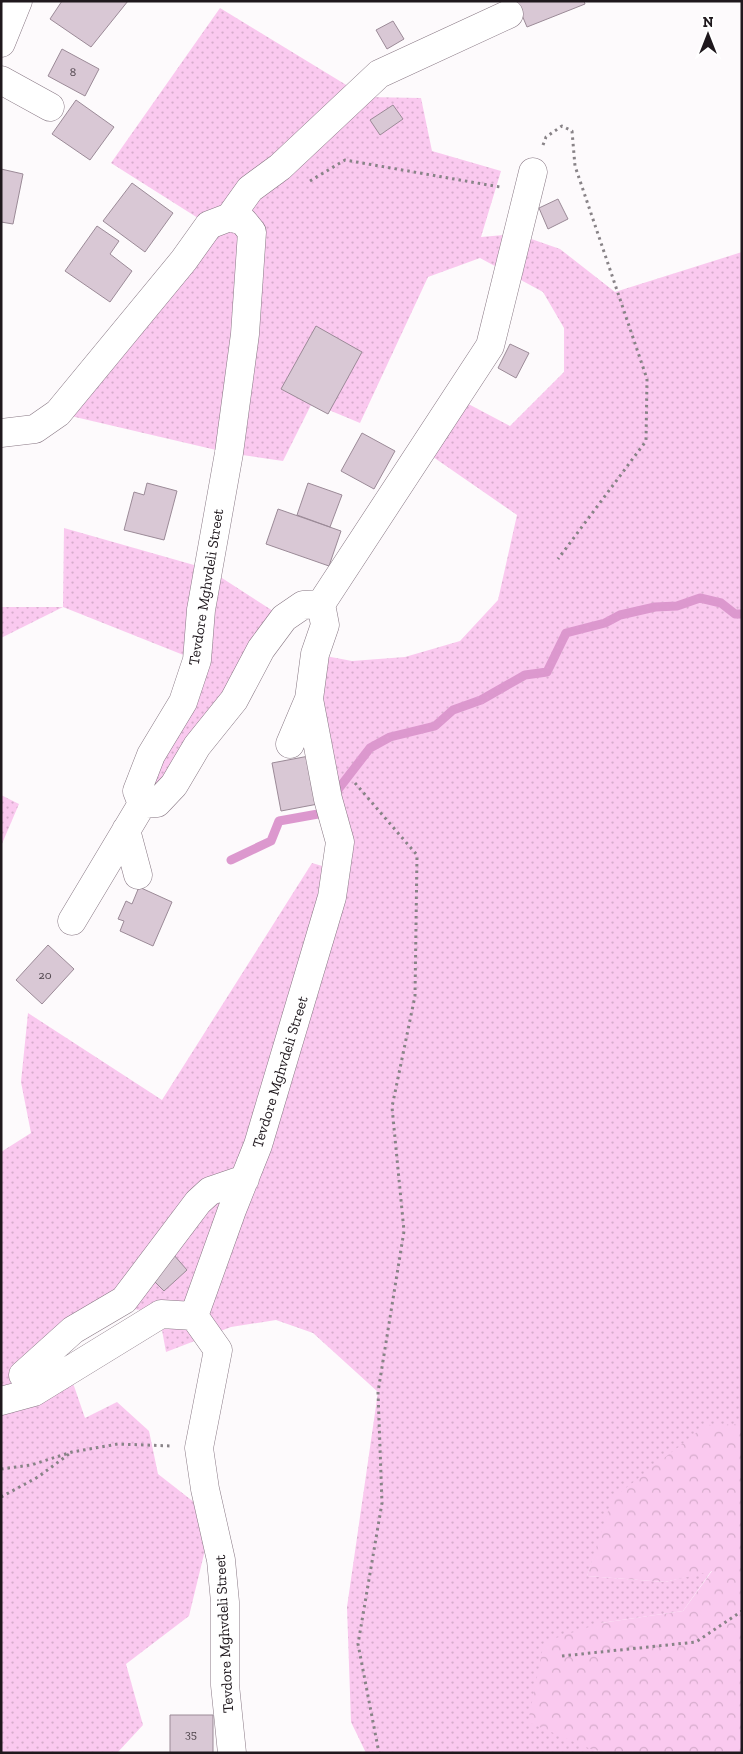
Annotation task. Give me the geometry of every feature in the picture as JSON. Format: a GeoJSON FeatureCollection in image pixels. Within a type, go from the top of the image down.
{"type":"FeatureCollection","features":[{"type":"Feature","properties":{"kind":"street"},"geometry":{"type":"LineString","coordinates":[[1,43],[18,1]]}},
{"type":"Feature","properties":{"kind":"street"},"geometry":{"type":"LineString","coordinates":[[1,433],[35,429],[58,413],[184,260],[209,225],[230,217],[250,189],[280,167],[379,74],[509,14]]}},
{"type":"Feature","properties":{"kind":"street"},"geometry":{"type":"LineString","coordinates":[[1,80],[50,107]]}},
{"type":"Feature","properties":{"kind":"street"},"geometry":{"type":"LineString","coordinates":[[72,921],[142,804],[157,803],[174,785],[196,746],[234,700],[261,648],[284,618],[303,605],[321,604],[490,346],[531,182]]}},
{"type":"Feature","properties":{"kind":"street","name":"Tevdore Mghvdeli Street"},"geometry":{"type":"LineString","coordinates":[[142,804],[137,791],[151,755],[183,702],[196,660],[200,610],[230,453],[245,334],[252,232],[243,221],[230,217]]}},
{"type":"Feature","properties":{"kind":"street","name":"Tevdore Mghvdeli Street"},"geometry":{"type":"LineString","coordinates":[[232,1753],[225,1685],[225,1602],[221,1560],[205,1489],[199,1448],[218,1350],[194,1316],[266,1120],[332,897],[340,842],[331,811],[309,699],[315,654],[325,625],[321,604]]}},
{"type":"Feature","properties":{"kind":"street"},"geometry":{"type":"LineString","coordinates":[[290,744],[309,699]]}},
{"type":"Feature","properties":{"kind":"street"},"geometry":{"type":"LineString","coordinates":[[126,830],[138,875]]}},
{"type":"Feature","properties":{"kind":"street"},"geometry":{"type":"LineString","coordinates":[[23,1375],[73,1330],[124,1300],[198,1202],[210,1191],[245,1179]]}},
{"type":"Feature","properties":{"kind":"street"},"geometry":{"type":"LineString","coordinates":[[1,1400],[34,1392],[161,1314],[194,1316]]}},
{"type":"Feature","properties":{"kind":"path"},"geometry":{"type":"LineString","coordinates":[[303,185],[346,160],[531,182],[546,137],[562,126],[572,131],[574,166],[647,379],[646,441],[558,559]]}},
{"type":"Feature","properties":{"kind":"path"},"geometry":{"type":"LineString","coordinates":[[363,790],[417,855],[415,996],[392,1107],[404,1231],[378,1392],[382,1503],[358,1644],[379,1753]]}},
{"type":"Feature","properties":{"kind":"path"},"geometry":{"type":"LineString","coordinates":[[1,1469],[32,1465],[72,1452],[118,1444],[199,1448]]}},
{"type":"Feature","properties":{"kind":"path"},"geometry":{"type":"LineString","coordinates":[[1,1497],[38,1477],[72,1452]]}},
{"type":"Feature","properties":{"kind":"path"},"geometry":{"type":"LineString","coordinates":[[562,1656],[696,1642],[742,1611]]}},
{"type":"Feature","properties":{"kind":"green space"},"geometry":{"type":"Polygon","coordinates":[[[220,8],[366,97],[421,98],[432,151],[501,171],[481,237],[517,234],[560,249],[615,292],[742,252],[742,1424],[599,1542],[587,1576],[665,1582],[712,1570],[683,1611],[601,1623],[593,1750],[615,1753],[366,1753],[351,1722],[347,1607],[378,1392],[313,1333],[276,1320],[231,1327],[166,1352],[162,1330],[193,1316],[132,1309],[51,1348],[74,1386],[85,1418],[117,1402],[149,1431],[158,1474],[213,1517],[189,1616],[126,1664],[143,1725],[117,1753],[1,1753],[1,1152],[31,1133],[21,1082],[28,1013],[162,1100],[312,863],[336,870],[315,654],[352,661],[405,657],[460,641],[498,600],[517,515],[423,450],[457,398],[510,426],[564,372],[564,328],[543,292],[480,258],[428,277],[360,423],[312,403],[283,461],[229,453],[58,413],[209,225],[111,163],[220,8]]]}},
{"type":"Feature","properties":{"kind":"green space"},"geometry":{"type":"Polygon","coordinates":[[[64,528],[208,569],[284,618],[142,804],[196,660],[63,607],[64,528]]]}},
{"type":"Feature","properties":{"kind":"green space"},"geometry":{"type":"Polygon","coordinates":[[[1,607],[63,607],[1,638],[1,607]]]}},
{"type":"Feature","properties":{"kind":"green space"},"geometry":{"type":"Polygon","coordinates":[[[1,795],[19,804],[1,846],[1,795]]]}},
{"type":"Feature","properties":{"kind":"green space"},"geometry":{"type":"Polygon","coordinates":[[[742,1424],[742,1753],[615,1753],[593,1750],[528,1722],[544,1642],[601,1623],[683,1611],[712,1571],[665,1582],[587,1576],[612,1499],[706,1425],[742,1424]]]}},
{"type":"Feature","properties":{"kind":"building"},"geometry":{"type":"Polygon","coordinates":[[[62,1],[128,1],[91,47],[50,19],[62,1]]]}},
{"type":"Feature","properties":{"kind":"building"},"geometry":{"type":"Polygon","coordinates":[[[516,1],[584,1],[585,4],[527,27],[516,1]]]}},
{"type":"Feature","properties":{"kind":"building"},"geometry":{"type":"Polygon","coordinates":[[[393,21],[404,39],[387,49],[376,30],[393,21]]]}},
{"type":"Feature","properties":{"kind":"building"},"geometry":{"type":"Polygon","coordinates":[[[62,49],[99,69],[85,96],[48,76],[62,49]]]}},
{"type":"Feature","properties":{"kind":"building"},"geometry":{"type":"Polygon","coordinates":[[[76,100],[114,127],[90,160],[52,134],[76,100]]]}},
{"type":"Feature","properties":{"kind":"building"},"geometry":{"type":"Polygon","coordinates":[[[393,105],[403,119],[380,135],[370,120],[393,105]]]}},
{"type":"Feature","properties":{"kind":"building"},"geometry":{"type":"Polygon","coordinates":[[[1,169],[23,174],[13,224],[1,222],[1,169]]]}},
{"type":"Feature","properties":{"kind":"building"},"geometry":{"type":"Polygon","coordinates":[[[132,183],[173,213],[145,252],[103,221],[132,183]]]}},
{"type":"Feature","properties":{"kind":"building"},"geometry":{"type":"Polygon","coordinates":[[[558,199],[568,219],[548,229],[539,208],[558,199]]]}},
{"type":"Feature","properties":{"kind":"building"},"geometry":{"type":"Polygon","coordinates":[[[97,226],[119,241],[110,254],[132,271],[110,302],[65,271],[97,226]]]}},
{"type":"Feature","properties":{"kind":"building"},"geometry":{"type":"Polygon","coordinates":[[[316,326],[362,352],[328,414],[281,389],[316,326]]]}},
{"type":"Feature","properties":{"kind":"building"},"geometry":{"type":"Polygon","coordinates":[[[510,344],[529,353],[516,378],[498,368],[510,344]]]}},
{"type":"Feature","properties":{"kind":"building"},"geometry":{"type":"Polygon","coordinates":[[[362,433],[395,451],[374,489],[341,471],[362,433]]]}},
{"type":"Feature","properties":{"kind":"building"},"geometry":{"type":"Polygon","coordinates":[[[147,483],[177,491],[164,540],[124,530],[134,492],[144,495],[147,483]]]}},
{"type":"Feature","properties":{"kind":"building"},"geometry":{"type":"Polygon","coordinates":[[[308,483],[342,495],[330,527],[297,515],[308,483]]]}},
{"type":"Feature","properties":{"kind":"building"},"geometry":{"type":"Polygon","coordinates":[[[278,509],[341,531],[329,566],[266,544],[278,509]]]}},
{"type":"Feature","properties":{"kind":"building"},"geometry":{"type":"Polygon","coordinates":[[[309,756],[318,804],[281,811],[272,763],[309,756]]]}},
{"type":"Feature","properties":{"kind":"building"},"geometry":{"type":"Polygon","coordinates":[[[139,887],[172,902],[153,946],[120,931],[124,921],[118,919],[126,901],[132,904],[139,887]]]}},
{"type":"Feature","properties":{"kind":"building"},"geometry":{"type":"Polygon","coordinates":[[[48,945],[74,969],[42,1004],[16,980],[48,945]]]}},
{"type":"Feature","properties":{"kind":"building"},"geometry":{"type":"Polygon","coordinates":[[[173,1254],[187,1270],[164,1291],[149,1276],[173,1254]]]}},
{"type":"Feature","properties":{"kind":"building"},"geometry":{"type":"Polygon","coordinates":[[[170,1715],[213,1715],[213,1753],[170,1753],[170,1715]]]}},
{"type":"Feature","properties":{"kind":"waterway"},"geometry":{"type":"LineString","coordinates":[[333,796],[370,748],[390,737],[435,726],[453,710],[481,700],[525,675],[547,672],[566,633],[605,623],[620,615],[655,607],[677,606],[700,598],[721,603],[735,614],[742,614]]}},
{"type":"Feature","properties":{"kind":"waterway"},"geometry":{"type":"LineString","coordinates":[[231,860],[271,841],[279,821],[318,814],[325,806]]}}]}
